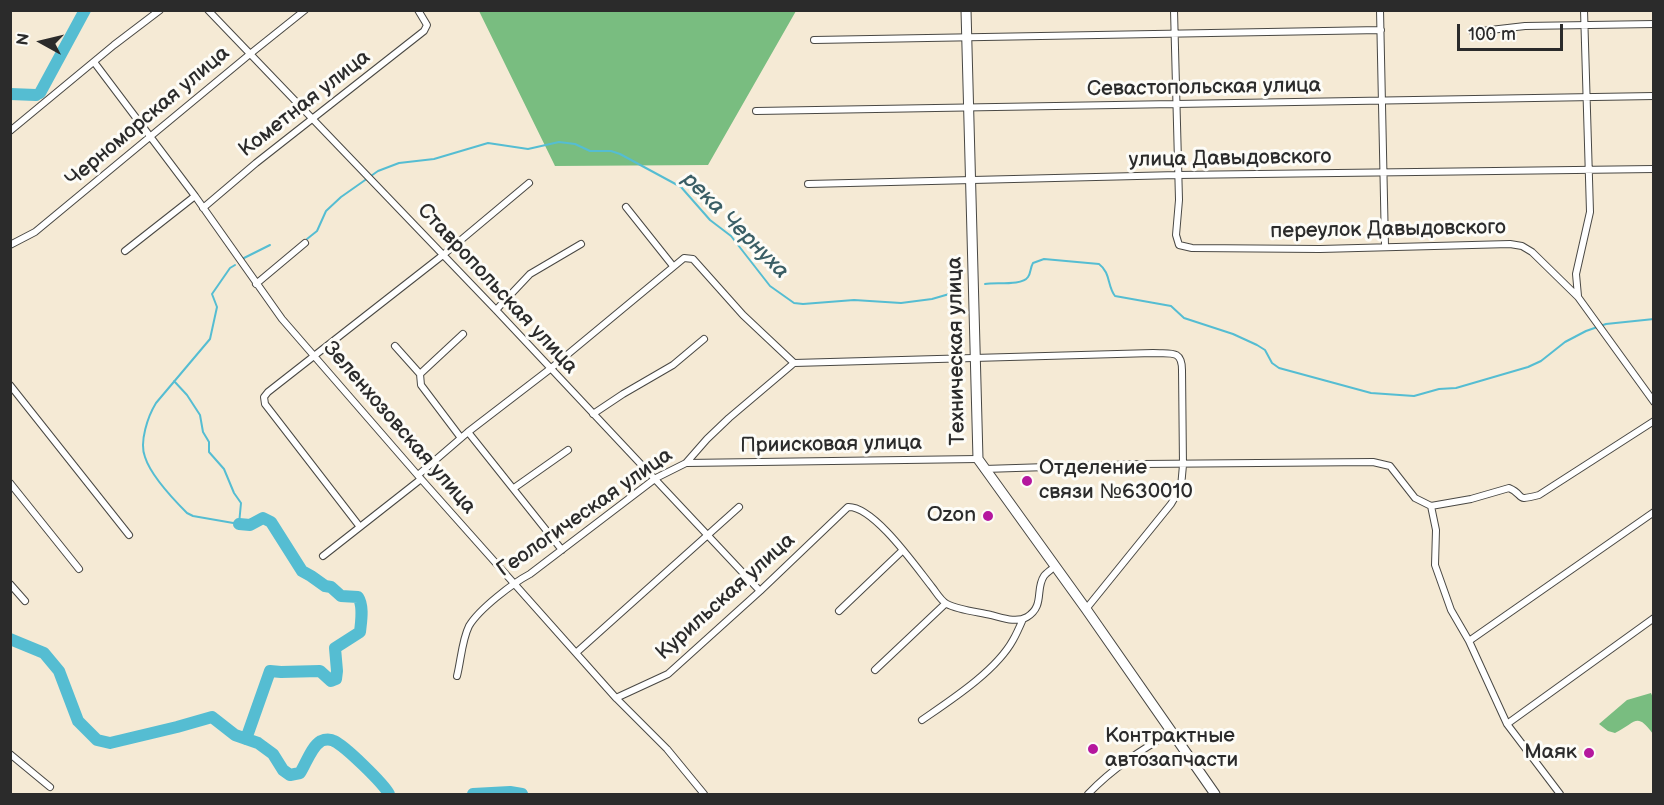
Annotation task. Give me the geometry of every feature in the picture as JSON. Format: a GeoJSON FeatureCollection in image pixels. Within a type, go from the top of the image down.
{"type":"FeatureCollection","features":[{"type":"Feature","properties":{"kind":"street"},"geometry":{"type":"LineString","coordinates":[[10,131],[160,10]]}},
{"type":"Feature","properties":{"kind":"street","name":"Ставропольская улица"},"geometry":{"type":"LineString","coordinates":[[208,10],[656,478],[760,591]]}},
{"type":"Feature","properties":{"kind":"street","name":"Черноморская улица"},"geometry":{"type":"LineString","coordinates":[[10,244],[35,232],[305,10]]}},
{"type":"Feature","properties":{"kind":"street","name":"Кометная улица"},"geometry":{"type":"LineString","coordinates":[[202,208],[424,31],[427,25],[418,10]]}},
{"type":"Feature","properties":{"kind":"street","name":"Техническая улица"},"geometry":{"type":"LineString","coordinates":[[966,10],[978,459],[1215,795]]}},
{"type":"Feature","properties":{"kind":"street"},"geometry":{"type":"LineString","coordinates":[[1174,10],[1178,175]]}},
{"type":"Feature","properties":{"kind":"street"},"geometry":{"type":"LineString","coordinates":[[1380,10],[1385,246]]}},
{"type":"Feature","properties":{"kind":"street"},"geometry":{"type":"LineString","coordinates":[[1578,297],[1576,274],[1590,212],[1584,10]]}},
{"type":"Feature","properties":{"kind":"street"},"geometry":{"type":"LineString","coordinates":[[1473,32],[1525,26],[1653,24]]}},
{"type":"Feature","properties":{"kind":"street"},"geometry":{"type":"LineString","coordinates":[[814,40],[1381,30]]}},
{"type":"Feature","properties":{"kind":"street","name":"Зеленхозовская улица"},"geometry":{"type":"LineString","coordinates":[[94,62],[195,196],[282,319],[616,698],[667,749],[704,795]]}},
{"type":"Feature","properties":{"kind":"street","name":"Севастопольская улица"},"geometry":{"type":"LineString","coordinates":[[756,111],[1653,96]]}},
{"type":"Feature","properties":{"kind":"street","name":"улица Давыдовского"},"geometry":{"type":"LineString","coordinates":[[808,184],[1178,175],[1653,169]]}},
{"type":"Feature","properties":{"kind":"street","name":"переулок Давыдовского"},"geometry":{"type":"LineString","coordinates":[[1178,175],[1179,201],[1176,235],[1179,245],[1204,248],[1320,249],[1510,244],[1522,246],[1539,258],[1578,297],[1653,402]]}},
{"type":"Feature","properties":{"kind":"street"},"geometry":{"type":"LineString","coordinates":[[360,527],[290,439],[265,404],[264,397],[443,255],[529,183]]}},
{"type":"Feature","properties":{"kind":"street"},"geometry":{"type":"LineString","coordinates":[[125,251],[195,196]]}},
{"type":"Feature","properties":{"kind":"street"},"geometry":{"type":"LineString","coordinates":[[626,207],[673,266]]}},
{"type":"Feature","properties":{"kind":"street"},"geometry":{"type":"LineString","coordinates":[[256,284],[305,243]]}},
{"type":"Feature","properties":{"kind":"street"},"geometry":{"type":"LineString","coordinates":[[496,310],[530,274],[581,244]]}},
{"type":"Feature","properties":{"kind":"street"},"geometry":{"type":"LineString","coordinates":[[323,556],[420,477],[468,432],[550,369],[684,258],[693,259],[743,315],[794,363],[1153,353],[1179,356],[1182,362],[1183,465],[1181,487],[1177,496],[1086,609]]}},
{"type":"Feature","properties":{"kind":"street"},"geometry":{"type":"LineString","coordinates":[[420,374],[463,334]]}},
{"type":"Feature","properties":{"kind":"street"},"geometry":{"type":"LineString","coordinates":[[593,414],[673,365],[704,339]]}},
{"type":"Feature","properties":{"kind":"street"},"geometry":{"type":"LineString","coordinates":[[395,346],[420,374],[421,385],[461,438]]}},
{"type":"Feature","properties":{"kind":"street","name":"Геологическая улица"},"geometry":{"type":"LineString","coordinates":[[457,676],[468,627],[474,619],[514,582],[530,574],[656,478],[686,463],[729,418],[794,363]]}},
{"type":"Feature","properties":{"kind":"street"},"geometry":{"type":"LineString","coordinates":[[10,385],[129,535]]}},
{"type":"Feature","properties":{"kind":"street"},"geometry":{"type":"LineString","coordinates":[[984,469],[1373,462],[1390,466],[1415,498],[1431,506],[1471,499],[1509,488],[1514,490],[1520,498],[1539,495],[1653,422]]}},
{"type":"Feature","properties":{"kind":"street"},"geometry":{"type":"LineString","coordinates":[[468,432],[562,550]]}},
{"type":"Feature","properties":{"kind":"street"},"geometry":{"type":"LineString","coordinates":[[514,488],[568,450]]}},
{"type":"Feature","properties":{"kind":"street","name":"Приисковая улица"},"geometry":{"type":"LineString","coordinates":[[686,463],[978,459]]}},
{"type":"Feature","properties":{"kind":"street"},"geometry":{"type":"LineString","coordinates":[[10,483],[79,569]]}},
{"type":"Feature","properties":{"kind":"street","name":"Курильская улица"},"geometry":{"type":"LineString","coordinates":[[616,698],[668,674],[848,507],[855,506],[862,510],[903,550]]}},
{"type":"Feature","properties":{"kind":"street"},"geometry":{"type":"LineString","coordinates":[[1431,506],[1436,530],[1435,565],[1451,610],[1469,641],[1507,724],[1560,795]]}},
{"type":"Feature","properties":{"kind":"street"},"geometry":{"type":"LineString","coordinates":[[577,652],[739,507]]}},
{"type":"Feature","properties":{"kind":"street"},"geometry":{"type":"LineString","coordinates":[[1469,641],[1653,512]]}},
{"type":"Feature","properties":{"kind":"street"},"geometry":{"type":"LineString","coordinates":[[839,611],[903,550],[945,604],[1006,619],[1023,619],[1029,616],[1040,598],[1043,577],[1054,567]]}},
{"type":"Feature","properties":{"kind":"street"},"geometry":{"type":"LineString","coordinates":[[10,584],[25,601]]}},
{"type":"Feature","properties":{"kind":"street"},"geometry":{"type":"LineString","coordinates":[[875,670],[945,604]]}},
{"type":"Feature","properties":{"kind":"street"},"geometry":{"type":"LineString","coordinates":[[1507,724],[1653,618]]}},
{"type":"Feature","properties":{"kind":"street"},"geometry":{"type":"LineString","coordinates":[[922,720],[960,695],[998,659],[1012,642],[1023,619]]}},
{"type":"Feature","properties":{"kind":"street"},"geometry":{"type":"LineString","coordinates":[[1088,795],[1104,777],[1132,756],[1172,732]]}},
{"type":"Feature","properties":{"kind":"street"},"geometry":{"type":"LineString","coordinates":[[10,754],[50,787]]}},
{"type":"Feature","properties":{"kind":"green space"},"geometry":{"type":"Polygon","coordinates":[[[479,11],[796,11],[708,165],[555,166],[479,11]]]}},
{"type":"Feature","properties":{"kind":"green space"},"geometry":{"type":"Polygon","coordinates":[[[1651,693],[1653,734],[1639,721],[1615,733],[1599,724],[1627,700],[1651,693]]]}},
{"type":"Feature","properties":{"kind":"waterway"},"geometry":{"type":"LineString","coordinates":[[40,93],[85,10]]}},
{"type":"Feature","properties":{"kind":"waterway"},"geometry":{"type":"LineString","coordinates":[[10,94],[36,95]]}},
{"type":"Feature","properties":{"kind":"waterway","name":"река Чернуха"},"geometry":{"type":"LineString","coordinates":[[307,239],[317,231],[326,211],[341,197],[378,171],[399,163],[434,159],[488,143],[528,149],[559,142],[575,144],[590,151],[611,151],[620,154],[681,187],[710,220],[731,236],[770,286],[794,303],[854,300],[901,303],[932,299],[963,290]]}},
{"type":"Feature","properties":{"kind":"waterway","name":"река Чернуха"},"geometry":{"type":"LineString","coordinates":[[244,258],[270,245]]}},
{"type":"Feature","properties":{"kind":"waterway","name":"река Чернуха"},"geometry":{"type":"LineString","coordinates":[[985,284],[1014,283],[1025,280],[1033,263],[1044,259],[1099,264],[1105,271],[1115,296],[1171,306],[1184,318],[1233,334],[1257,345],[1265,350],[1272,363],[1279,368],[1371,393],[1414,396],[1439,389],[1456,388],[1528,367],[1541,361],[1565,342],[1606,324],[1654,319]]}},
{"type":"Feature","properties":{"kind":"waterway","name":"река Чернуха"},"geometry":{"type":"LineString","coordinates":[[174,381],[187,395],[200,415],[203,432],[209,442],[209,452],[224,469],[241,503],[239,524],[187,513],[152,472],[143,451],[147,422],[156,403],[210,339],[217,307],[212,294],[230,268],[235,265]]}},
{"type":"Feature","properties":{"kind":"waterway"},"geometry":{"type":"LineString","coordinates":[[239,524],[250,525],[263,518],[271,522],[302,571],[325,586],[331,587],[341,596],[358,597],[362,609],[360,632],[335,648],[336,679],[331,681],[320,671],[270,671],[246,739]]}},
{"type":"Feature","properties":{"kind":"waterway"},"geometry":{"type":"LineString","coordinates":[[10,639],[44,653],[59,671],[78,721],[97,740],[110,743],[212,717],[235,735],[258,743],[273,754],[283,770],[290,775],[300,773],[317,744],[324,740],[333,740],[363,765],[389,794]]}},
{"type":"Feature","properties":{"kind":"waterway"},"geometry":{"type":"LineString","coordinates":[[473,794],[510,792],[522,794]]}},
{"type":"Feature","properties":{"kind":"place","name":"Отделение связи №630010"},"geometry":{"type":"Point","coordinates":[1027,481]}},
{"type":"Feature","properties":{"kind":"place","name":"Ozon"},"geometry":{"type":"Point","coordinates":[988,516]}},
{"type":"Feature","properties":{"kind":"place","name":"Контрактные автозапчасти"},"geometry":{"type":"Point","coordinates":[1093,749]}},
{"type":"Feature","properties":{"kind":"place","name":"Маяк"},"geometry":{"type":"Point","coordinates":[1589,753]}}]}
